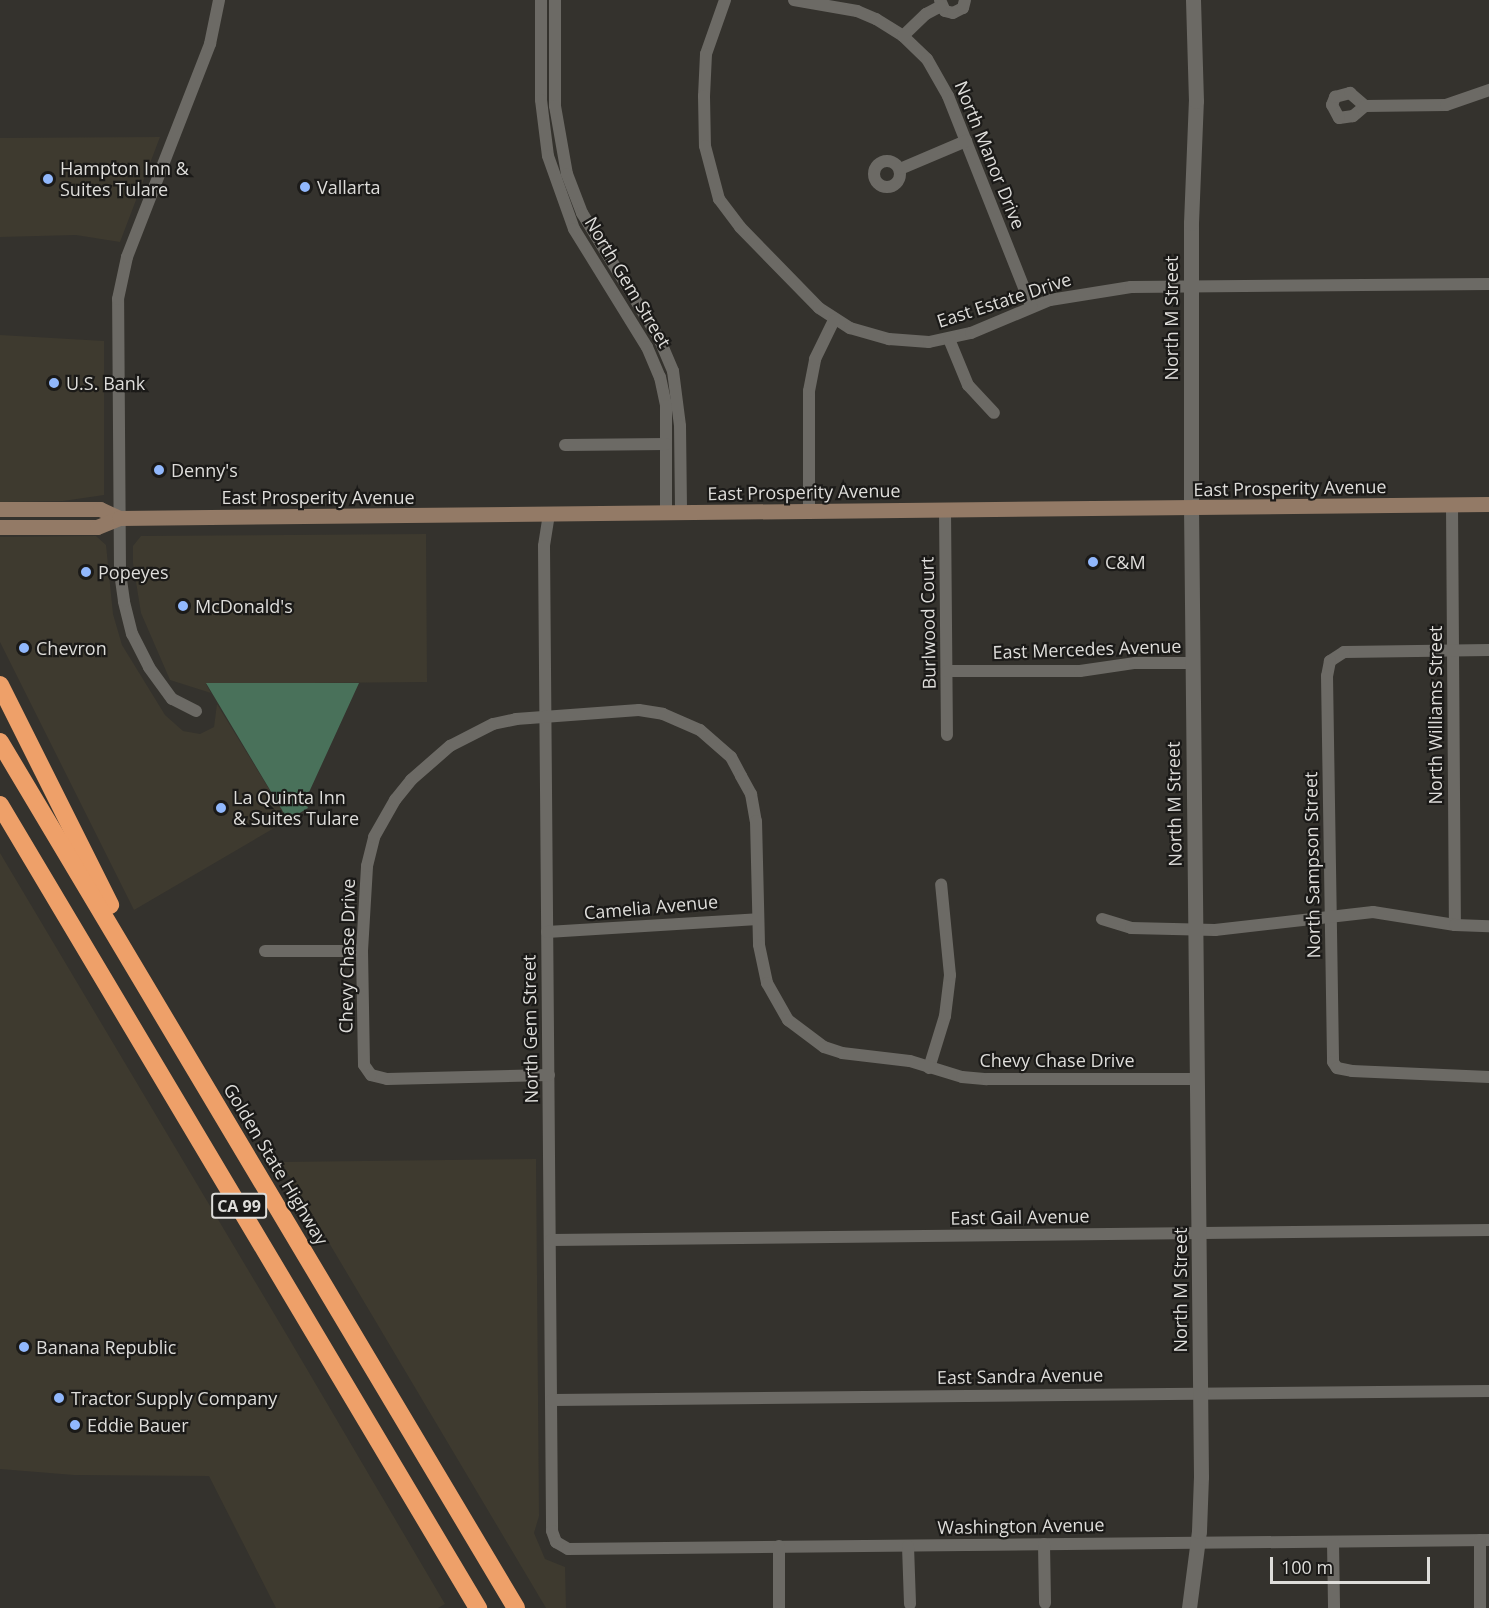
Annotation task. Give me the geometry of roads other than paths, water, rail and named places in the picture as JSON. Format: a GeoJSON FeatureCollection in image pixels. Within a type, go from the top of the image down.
{"type":"FeatureCollection","features":[{"type":"Feature","properties":{"kind":"highway"},"geometry":{"type":"LineString","coordinates":[[0,685],[120,926],[140,976]]}},
{"type":"Feature","properties":{"kind":"highway","name":"Golden State Highway"},"geometry":{"type":"LineString","coordinates":[[0,742],[516,1608]]}},
{"type":"Feature","properties":{"kind":"highway","name":"CA 99"},"geometry":{"type":"LineString","coordinates":[[2,809],[478,1608]]}},
{"type":"Feature","properties":{"kind":"main road","name":"East Prosperity Avenue"},"geometry":{"type":"LineString","coordinates":[[0,527],[97,527],[119,518],[1489,504]]}},
{"type":"Feature","properties":{"kind":"main road","name":"East Prosperity Avenue"},"geometry":{"type":"LineString","coordinates":[[0,509],[100,509],[119,518]]}},
{"type":"Feature","properties":{"kind":"street"},"geometry":{"type":"LineString","coordinates":[[196,711],[172,699],[132,634],[120,571],[121,280],[210,44],[219,0]]}},
{"type":"Feature","properties":{"kind":"street","name":"North Gem Street"},"geometry":{"type":"LineString","coordinates":[[541,0],[541,100],[548,156],[574,229],[655,363],[666,406],[666,444],[673,514]]}},
{"type":"Feature","properties":{"kind":"street","name":"North Gem Street"},"geometry":{"type":"LineString","coordinates":[[555,0],[555,106],[567,174],[582,213],[659,338],[673,371],[680,426],[673,514]]}},
{"type":"Feature","properties":{"kind":"street","name":"East Estate Drive"},"geometry":{"type":"LineString","coordinates":[[725,0],[711,35],[705,62],[705,146],[710,176],[719,199],[740,227],[834,320],[889,339],[930,342],[971,333],[1031,306],[1074,293],[1192,286],[1489,284]]}},
{"type":"Feature","properties":{"kind":"street","name":"North Manor Drive"},"geometry":{"type":"LineString","coordinates":[[794,0],[857,11],[903,36],[935,73],[966,141],[1031,306]]}},
{"type":"Feature","properties":{"kind":"street"},"geometry":{"type":"LineString","coordinates":[[903,36],[941,3],[945,11],[959,12],[965,0]]}},
{"type":"Feature","properties":{"kind":"street","name":"North M Street"},"geometry":{"type":"LineString","coordinates":[[1189,1608],[1197,1545],[1200,1392],[1191,508],[1196,102],[1192,0]]}},
{"type":"Feature","properties":{"kind":"street"},"geometry":{"type":"LineString","coordinates":[[1365,106],[1446,105],[1489,90]]}},
{"type":"Feature","properties":{"kind":"street"},"geometry":{"type":"LineString","coordinates":[[900,169],[966,141]]}},
{"type":"Feature","properties":{"kind":"street"},"geometry":{"type":"LineString","coordinates":[[809,511],[809,390],[815,359],[834,320]]}},
{"type":"Feature","properties":{"kind":"street"},"geometry":{"type":"LineString","coordinates":[[949,339],[968,385],[994,413]]}},
{"type":"Feature","properties":{"kind":"street"},"geometry":{"type":"LineString","coordinates":[[565,445],[666,444]]}},
{"type":"Feature","properties":{"kind":"street","name":"North Williams Street"},"geometry":{"type":"LineString","coordinates":[[1452,506],[1455,925]]}},
{"type":"Feature","properties":{"kind":"street","name":"Burlwood Court"},"geometry":{"type":"LineString","coordinates":[[945,510],[947,735]]}},
{"type":"Feature","properties":{"kind":"street","name":"North Gem Street"},"geometry":{"type":"LineString","coordinates":[[549,514],[544,546],[545,718],[552,1531],[556,1542]]}},
{"type":"Feature","properties":{"kind":"street"},"geometry":{"type":"LineString","coordinates":[[1452,651],[1489,651]]}},
{"type":"Feature","properties":{"kind":"street","name":"North Sampson Street"},"geometry":{"type":"LineString","coordinates":[[1452,651],[1344,652],[1330,661],[1332,1056],[1337,1068],[1489,1077]]}},
{"type":"Feature","properties":{"kind":"street","name":"East Mercedes Avenue"},"geometry":{"type":"LineString","coordinates":[[947,671],[1080,671],[1135,663],[1192,663]]}},
{"type":"Feature","properties":{"kind":"street","name":"Chevy Chase Drive"},"geometry":{"type":"LineString","coordinates":[[549,1075],[387,1079],[371,1075],[364,1065],[362,951],[366,866],[374,837],[411,780],[450,746],[473,733],[516,719],[639,710],[682,721],[716,742],[730,757],[751,794],[756,821],[758,919],[766,983],[789,1020],[806,1035],[842,1053],[910,1061],[929,1068],[987,1080],[1196,1079]]}},
{"type":"Feature","properties":{"kind":"street"},"geometry":{"type":"LineString","coordinates":[[929,1068],[945,1016],[950,975],[941,884]]}},
{"type":"Feature","properties":{"kind":"street"},"geometry":{"type":"LineString","coordinates":[[1102,919],[1131,928],[1195,929],[1262,927],[1330,914],[1373,912],[1455,925],[1489,926]]}},
{"type":"Feature","properties":{"kind":"street","name":"Camelia Avenue"},"geometry":{"type":"LineString","coordinates":[[547,932],[758,919]]}},
{"type":"Feature","properties":{"kind":"street"},"geometry":{"type":"LineString","coordinates":[[265,951],[362,951]]}},
{"type":"Feature","properties":{"kind":"street","name":"East Gail Avenue"},"geometry":{"type":"LineString","coordinates":[[551,1240],[1489,1230]]}},
{"type":"Feature","properties":{"kind":"street","name":"East Sandra Avenue"},"geometry":{"type":"LineString","coordinates":[[552,1400],[1489,1391]]}},
{"type":"Feature","properties":{"kind":"street"},"geometry":{"type":"LineString","coordinates":[[1480,1608],[1484,1540]]}},
{"type":"Feature","properties":{"kind":"street","name":"Washington Avenue"},"geometry":{"type":"LineString","coordinates":[[556,1542],[568,1549],[1044,1544],[1197,1545],[1484,1540]]}},
{"type":"Feature","properties":{"kind":"street"},"geometry":{"type":"LineString","coordinates":[[1333,1542],[1334,1608]]}},
{"type":"Feature","properties":{"kind":"street"},"geometry":{"type":"LineString","coordinates":[[1044,1544],[1045,1603]]}},
{"type":"Feature","properties":{"kind":"street"},"geometry":{"type":"LineString","coordinates":[[778,1546],[779,1608]]}},
{"type":"Feature","properties":{"kind":"street"},"geometry":{"type":"LineString","coordinates":[[908,1546],[910,1604]]}},
{"type":"Feature","properties":{"kind":"place","name":"Hampton Inn & Suites Tulare"},"geometry":{"type":"Point","coordinates":[48,179]}},
{"type":"Feature","properties":{"kind":"place","name":"Vallarta"},"geometry":{"type":"Point","coordinates":[305,187]}},
{"type":"Feature","properties":{"kind":"place","name":"U.S. Bank"},"geometry":{"type":"Point","coordinates":[54,383]}},
{"type":"Feature","properties":{"kind":"place","name":"Denny's"},"geometry":{"type":"Point","coordinates":[159,470]}},
{"type":"Feature","properties":{"kind":"place","name":"C&M"},"geometry":{"type":"Point","coordinates":[1093,562]}},
{"type":"Feature","properties":{"kind":"place","name":"Popeyes"},"geometry":{"type":"Point","coordinates":[86,572]}},
{"type":"Feature","properties":{"kind":"place","name":"McDonald's"},"geometry":{"type":"Point","coordinates":[183,606]}},
{"type":"Feature","properties":{"kind":"place","name":"Chevron"},"geometry":{"type":"Point","coordinates":[24,648]}},
{"type":"Feature","properties":{"kind":"place","name":"La Quinta Inn & Suites Tulare"},"geometry":{"type":"Point","coordinates":[221,808]}},
{"type":"Feature","properties":{"kind":"place","name":"Banana Republic"},"geometry":{"type":"Point","coordinates":[24,1347]}},
{"type":"Feature","properties":{"kind":"place","name":"Tractor Supply Company"},"geometry":{"type":"Point","coordinates":[59,1398]}},
{"type":"Feature","properties":{"kind":"place","name":"Eddie Bauer"},"geometry":{"type":"Point","coordinates":[75,1425]}}]}
